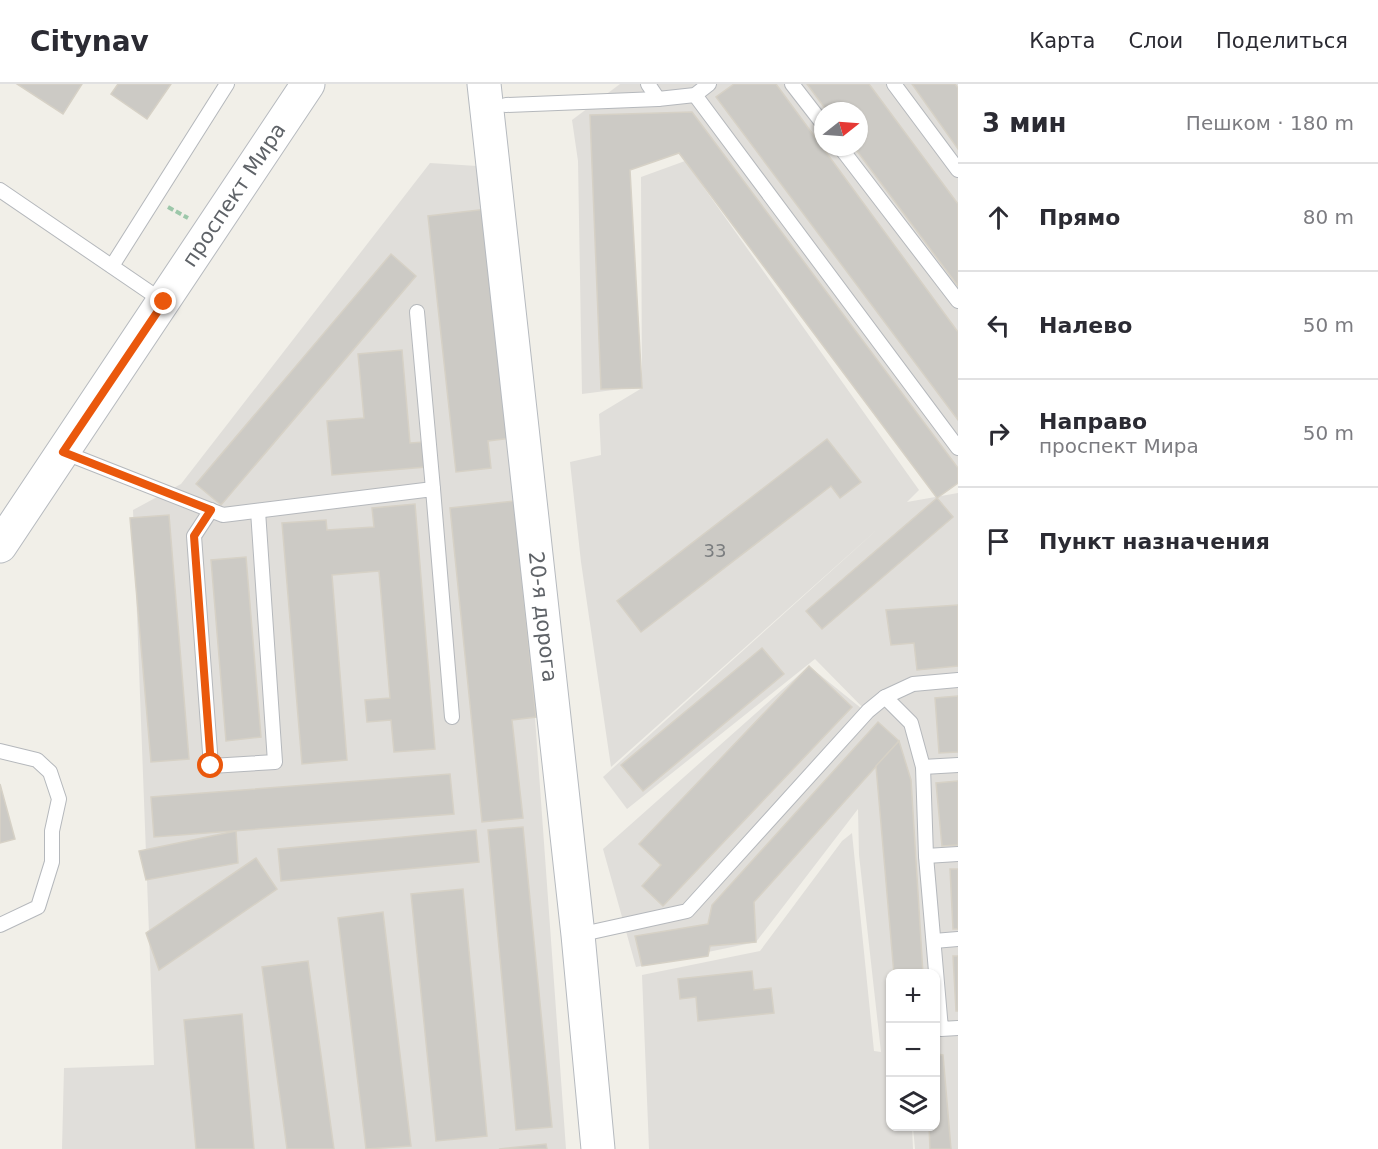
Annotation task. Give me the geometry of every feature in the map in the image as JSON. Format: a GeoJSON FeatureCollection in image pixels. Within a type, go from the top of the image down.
{"type":"FeatureCollection","features":[{"type":"Feature","properties":{"kind":"main road","name":"проспект Мира"},"geometry":{"type":"LineString","coordinates":[[0,546],[308,84]]}},
{"type":"Feature","properties":{"kind":"main road","name":"20-я дорога"},"geometry":{"type":"LineString","coordinates":[[495,95],[579,935],[598,1149]]}},
{"type":"Feature","properties":{"kind":"lane"},"geometry":{"type":"LineString","coordinates":[[112,266],[227,84]]}},
{"type":"Feature","properties":{"kind":"lane"},"geometry":{"type":"LineString","coordinates":[[648,84],[658,99]]}},
{"type":"Feature","properties":{"kind":"lane"},"geometry":{"type":"LineString","coordinates":[[495,95],[658,99],[695,95],[709,84]]}},
{"type":"Feature","properties":{"kind":"lane"},"geometry":{"type":"LineString","coordinates":[[792,84],[814,112]]}},
{"type":"Feature","properties":{"kind":"lane"},"geometry":{"type":"LineString","coordinates":[[894,84],[958,170]]}},
{"type":"Feature","properties":{"kind":"lane"},"geometry":{"type":"LineString","coordinates":[[695,95],[958,448]]}},
{"type":"Feature","properties":{"kind":"lane"},"geometry":{"type":"LineString","coordinates":[[847,156],[958,301]]}},
{"type":"Feature","properties":{"kind":"lane"},"geometry":{"type":"LineString","coordinates":[[0,190],[164,302]]}},
{"type":"Feature","properties":{"kind":"lane"},"geometry":{"type":"LineString","coordinates":[[417,312],[452,717]]}},
{"type":"Feature","properties":{"kind":"lane"},"geometry":{"type":"LineString","coordinates":[[63,452],[224,515],[433,489]]}},
{"type":"Feature","properties":{"kind":"lane"},"geometry":{"type":"LineString","coordinates":[[211,510],[194,536],[211,766],[275,762],[258,511]]}},
{"type":"Feature","properties":{"kind":"lane"},"geometry":{"type":"LineString","coordinates":[[579,935],[687,911],[868,711],[885,697],[912,684],[958,680]]}},
{"type":"Feature","properties":{"kind":"lane"},"geometry":{"type":"LineString","coordinates":[[885,697],[911,723],[923,767],[926,856],[941,1029],[958,1028]]}},
{"type":"Feature","properties":{"kind":"lane"},"geometry":{"type":"LineString","coordinates":[[0,751],[37,760],[50,772],[59,800],[52,831],[52,862],[38,908],[0,926]]}},
{"type":"Feature","properties":{"kind":"lane"},"geometry":{"type":"LineString","coordinates":[[923,767],[958,765]]}},
{"type":"Feature","properties":{"kind":"lane"},"geometry":{"type":"LineString","coordinates":[[926,856],[958,854]]}},
{"type":"Feature","properties":{"kind":"lane"},"geometry":{"type":"LineString","coordinates":[[934,941],[958,939]]}},
{"type":"Feature","properties":{"kind":"path"},"geometry":{"type":"LineString","coordinates":[[155,198],[193,222]]}},
{"type":"Feature","properties":{"kind":"shaded area"},"geometry":{"type":"Polygon","coordinates":[[[620,84],[958,84],[958,473],[682,147],[630,157],[629,388],[582,394],[578,161],[572,120],[620,84]]]}},
{"type":"Feature","properties":{"kind":"shaded area"},"geometry":{"type":"Polygon","coordinates":[[[685,161],[919,490],[907,502],[958,493],[958,1149],[915,1149],[913,1131],[940,1131],[940,969],[886,969],[886,1131],[912,1131],[913,1149],[649,1149],[642,975],[760,951],[842,841],[852,833],[874,1051],[881,1052],[859,855],[858,809],[756,942],[636,967],[603,849],[809,666],[872,717],[815,659],[627,809],[603,777],[880,527],[611,767],[581,562],[570,462],[601,455],[599,414],[642,388],[641,177],[685,161]]]}},
{"type":"Feature","properties":{"kind":"shaded area"},"geometry":{"type":"Polygon","coordinates":[[[430,163],[477,166],[517,467],[566,1149],[62,1149],[64,1068],[154,1065],[133,510],[181,484],[430,163]]]}},
{"type":"Feature","properties":{"kind":"building"},"geometry":{"type":"Polygon","coordinates":[[[17,84],[82,84],[63,114],[17,84]]]}},
{"type":"Feature","properties":{"kind":"building"},"geometry":{"type":"Polygon","coordinates":[[[118,84],[171,84],[147,119],[111,94],[118,84]]]}},
{"type":"Feature","properties":{"kind":"building"},"geometry":{"type":"Polygon","coordinates":[[[734,84],[776,84],[814,136],[814,156],[829,156],[958,332],[958,420],[716,97],[734,84]]]}},
{"type":"Feature","properties":{"kind":"building"},"geometry":{"type":"Polygon","coordinates":[[[807,84],[869,84],[958,204],[958,286],[861,156],[868,156],[868,102],[820,102],[807,84]]]}},
{"type":"Feature","properties":{"kind":"building"},"geometry":{"type":"Polygon","coordinates":[[[912,84],[955,84],[958,88],[958,149],[912,84]]]}},
{"type":"Feature","properties":{"kind":"building"},"geometry":{"type":"Polygon","coordinates":[[[692,112],[958,468],[958,483],[937,498],[679,153],[630,170],[642,388],[601,389],[590,115],[692,112]]]}},
{"type":"Feature","properties":{"kind":"building"},"geometry":{"type":"Polygon","coordinates":[[[487,209],[512,438],[488,441],[491,468],[456,472],[428,216],[487,209]]]}},
{"type":"Feature","properties":{"kind":"building"},"geometry":{"type":"Polygon","coordinates":[[[391,254],[416,276],[221,505],[196,484],[391,254]]]}},
{"type":"Feature","properties":{"kind":"building"},"geometry":{"type":"Polygon","coordinates":[[[402,350],[410,443],[424,442],[426,467],[332,475],[327,421],[364,418],[358,354],[402,350]]]}},
{"type":"Feature","properties":{"kind":"building"},"geometry":{"type":"Polygon","coordinates":[[[827,439],[861,482],[840,498],[831,486],[641,632],[617,601],[827,439]]]}},
{"type":"Feature","properties":{"kind":"building"},"geometry":{"type":"Polygon","coordinates":[[[937,498],[953,517],[822,629],[806,611],[937,498]]]}},
{"type":"Feature","properties":{"kind":"building"},"geometry":{"type":"Polygon","coordinates":[[[514,501],[536,717],[512,720],[523,818],[482,822],[450,508],[514,501]]]}},
{"type":"Feature","properties":{"kind":"building"},"geometry":{"type":"Polygon","coordinates":[[[415,504],[435,749],[394,752],[391,720],[367,722],[365,700],[390,698],[379,571],[332,575],[347,760],[302,764],[282,523],[326,520],[327,530],[374,527],[372,508],[415,504]]]}},
{"type":"Feature","properties":{"kind":"building"},"geometry":{"type":"Polygon","coordinates":[[[169,515],[189,759],[151,762],[130,518],[169,515]]]}},
{"type":"Feature","properties":{"kind":"building"},"geometry":{"type":"Polygon","coordinates":[[[246,557],[261,737],[226,741],[211,560],[246,557]]]}},
{"type":"Feature","properties":{"kind":"building"},"geometry":{"type":"Polygon","coordinates":[[[958,605],[958,666],[917,670],[914,643],[891,645],[886,610],[958,605]]]}},
{"type":"Feature","properties":{"kind":"building"},"geometry":{"type":"Polygon","coordinates":[[[762,648],[784,674],[643,791],[621,765],[762,648]]]}},
{"type":"Feature","properties":{"kind":"building"},"geometry":{"type":"Polygon","coordinates":[[[809,666],[852,707],[663,906],[642,886],[661,865],[639,844],[809,666]]]}},
{"type":"Feature","properties":{"kind":"building"},"geometry":{"type":"Polygon","coordinates":[[[958,696],[958,752],[939,753],[935,698],[958,696]]]}},
{"type":"Feature","properties":{"kind":"building"},"geometry":{"type":"Polygon","coordinates":[[[878,722],[899,741],[754,902],[756,942],[710,946],[708,956],[642,966],[635,936],[708,924],[712,905],[878,722]]]}},
{"type":"Feature","properties":{"kind":"building"},"geometry":{"type":"Polygon","coordinates":[[[899,741],[911,780],[923,969],[894,969],[876,766],[899,741]]]}},
{"type":"Feature","properties":{"kind":"building"},"geometry":{"type":"Polygon","coordinates":[[[450,774],[454,814],[154,837],[151,797],[450,774]]]}},
{"type":"Feature","properties":{"kind":"building"},"geometry":{"type":"Polygon","coordinates":[[[958,781],[958,845],[942,846],[936,783],[958,781]]]}},
{"type":"Feature","properties":{"kind":"building"},"geometry":{"type":"Polygon","coordinates":[[[0,784],[15,839],[0,843],[0,784]]]}},
{"type":"Feature","properties":{"kind":"building"},"geometry":{"type":"Polygon","coordinates":[[[523,827],[552,1127],[516,1130],[488,830],[523,827]]]}},
{"type":"Feature","properties":{"kind":"building"},"geometry":{"type":"Polygon","coordinates":[[[476,830],[479,862],[281,881],[278,849],[476,830]]]}},
{"type":"Feature","properties":{"kind":"building"},"geometry":{"type":"Polygon","coordinates":[[[236,831],[238,863],[146,880],[139,851],[236,831]]]}},
{"type":"Feature","properties":{"kind":"building"},"geometry":{"type":"Polygon","coordinates":[[[256,858],[277,889],[159,970],[146,933],[256,858]]]}},
{"type":"Feature","properties":{"kind":"building"},"geometry":{"type":"Polygon","coordinates":[[[950,869],[958,869],[958,929],[953,929],[950,869]]]}},
{"type":"Feature","properties":{"kind":"building"},"geometry":{"type":"Polygon","coordinates":[[[463,889],[487,1136],[436,1141],[411,894],[463,889]]]}},
{"type":"Feature","properties":{"kind":"building"},"geometry":{"type":"Polygon","coordinates":[[[383,912],[411,1146],[366,1149],[338,918],[383,912]]]}},
{"type":"Feature","properties":{"kind":"building"},"geometry":{"type":"Polygon","coordinates":[[[953,956],[958,956],[958,1011],[956,1011],[953,956]]]}},
{"type":"Feature","properties":{"kind":"building"},"geometry":{"type":"Polygon","coordinates":[[[308,961],[334,1149],[287,1149],[262,967],[308,961]]]}},
{"type":"Feature","properties":{"kind":"building"},"geometry":{"type":"Polygon","coordinates":[[[752,971],[754,990],[771,988],[774,1013],[698,1021],[696,997],[680,999],[678,979],[752,971]]]}},
{"type":"Feature","properties":{"kind":"building"},"geometry":{"type":"Polygon","coordinates":[[[242,1014],[254,1149],[196,1149],[184,1020],[242,1014]]]}},
{"type":"Feature","properties":{"kind":"building"},"geometry":{"type":"Polygon","coordinates":[[[940,1055],[943,1055],[951,1149],[930,1149],[929,1131],[940,1131],[940,1055]]]}},
{"type":"Feature","properties":{"kind":"building"},"geometry":{"type":"Polygon","coordinates":[[[546,1144],[547,1149],[499,1149],[546,1144]]]}},
{"type":"Feature","properties":{"kind":"route"},"geometry":{"type":"LineString","coordinates":[[164,302],[63,452],[211,510],[194,536],[211,766]]}}]}
